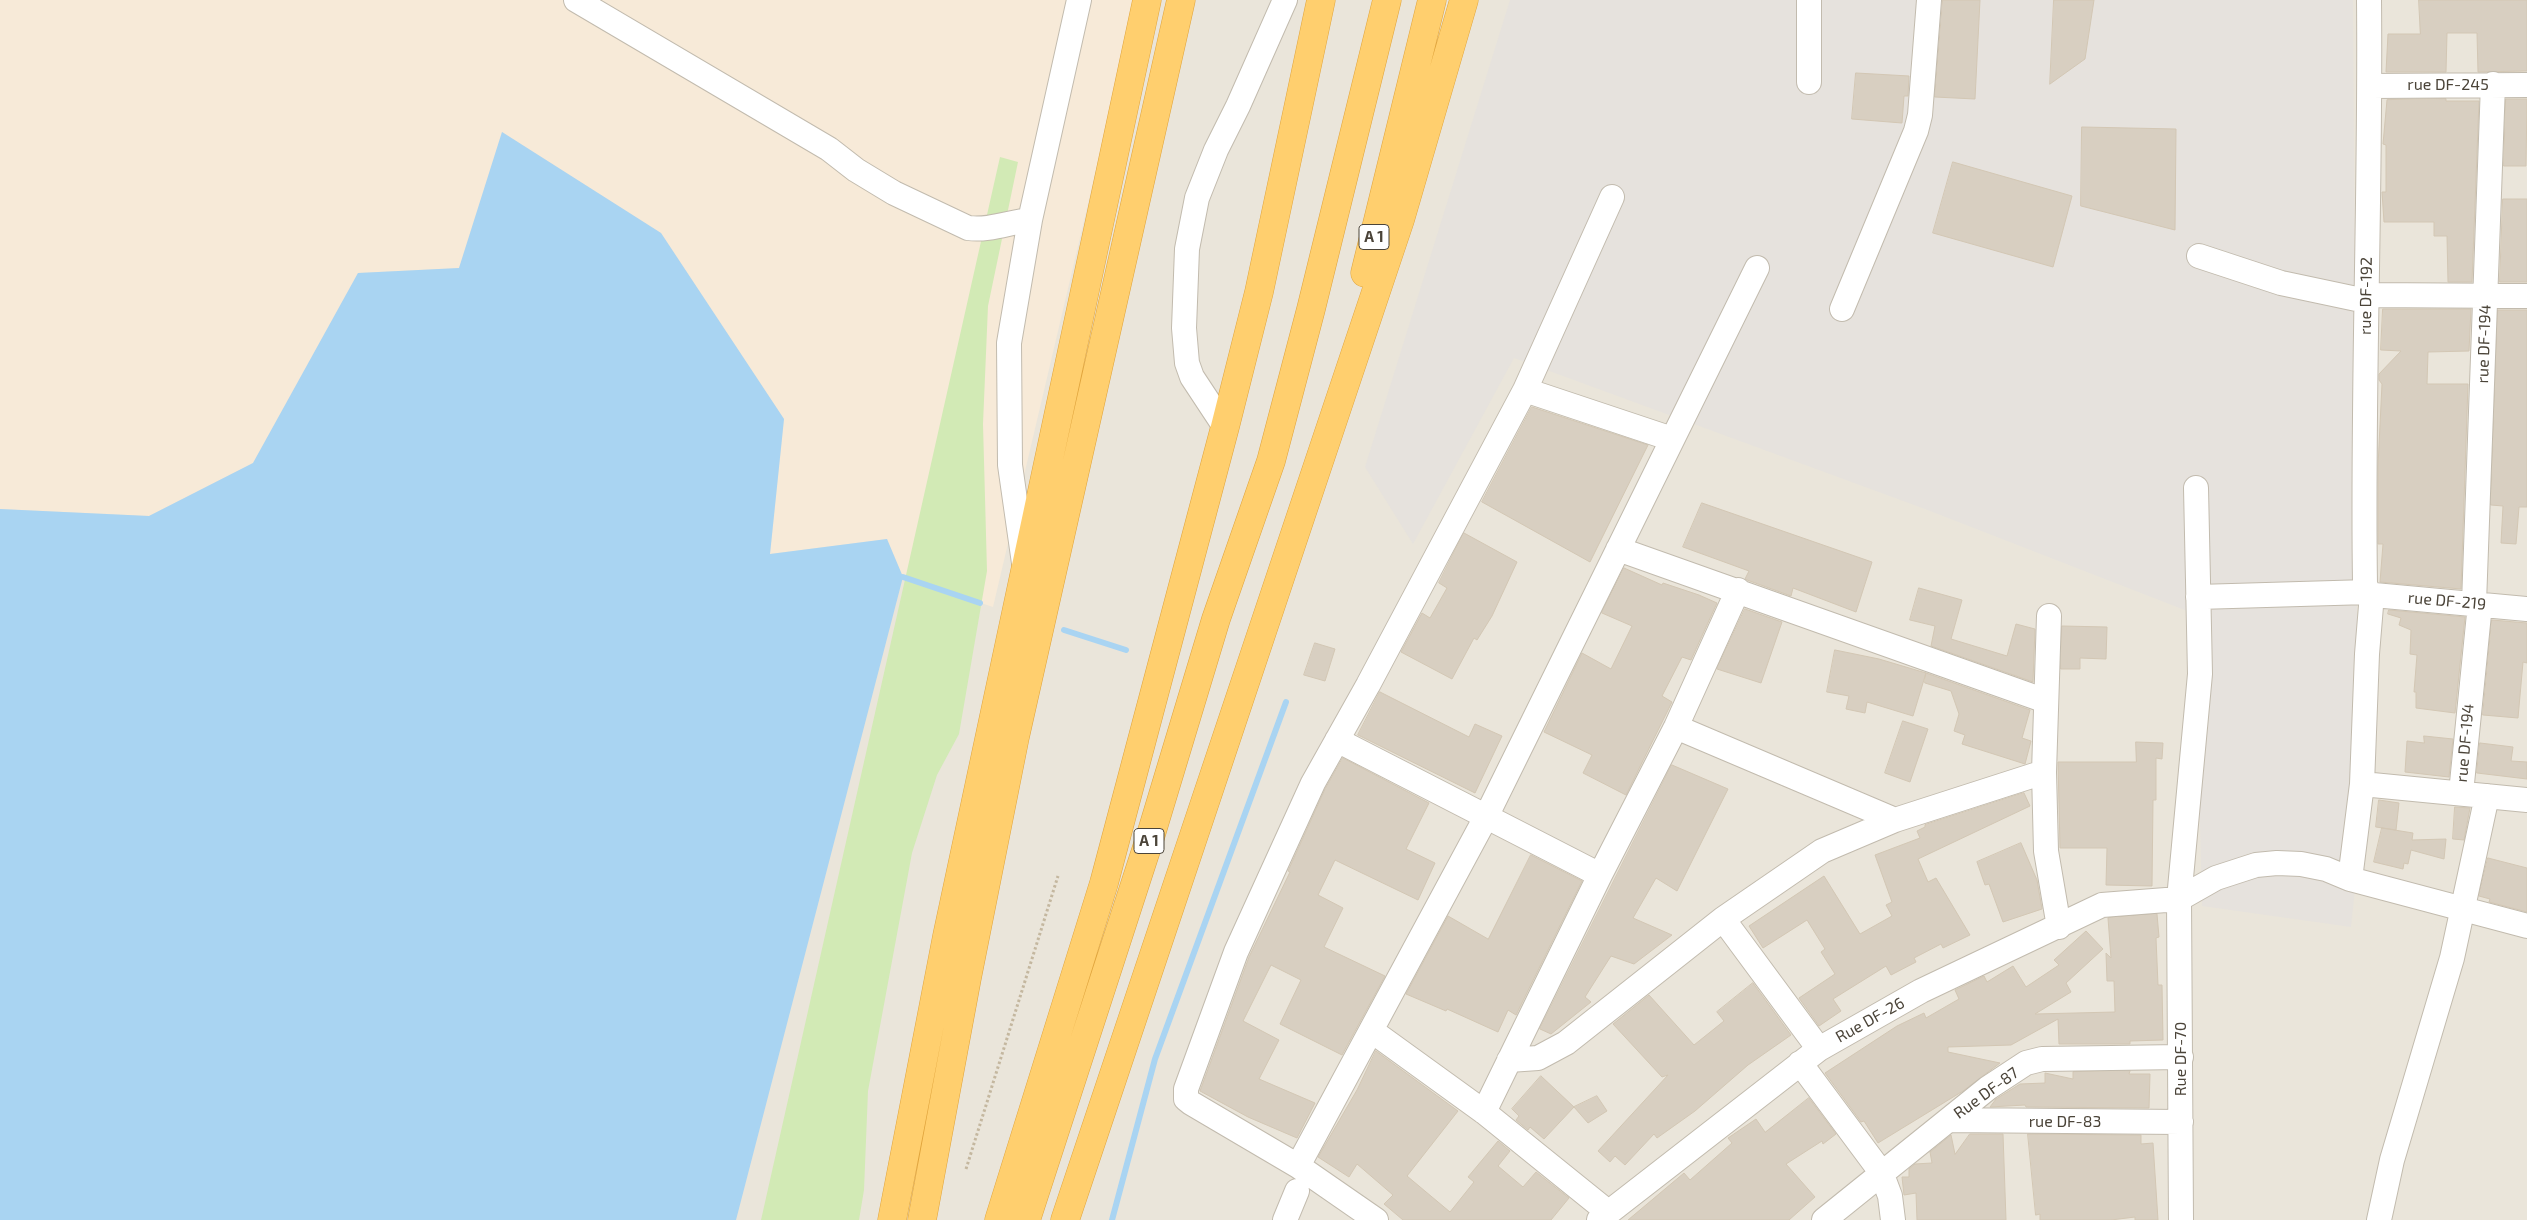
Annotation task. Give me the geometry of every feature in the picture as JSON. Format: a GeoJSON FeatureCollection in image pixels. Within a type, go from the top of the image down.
{"type":"FeatureCollection","features":[{"type":"Feature","properties":{"kind":"highway"},"geometry":{"type":"LineString","coordinates":[[1136,49],[1139,0]]}},
{"type":"Feature","properties":{"kind":"highway"},"geometry":{"type":"LineString","coordinates":[[892,1220],[947,936],[1148,0]]}},
{"type":"Feature","properties":{"kind":"highway"},"geometry":{"type":"LineString","coordinates":[[922,1220],[967,978],[1015,737],[1181,0]]}},
{"type":"Feature","properties":{"kind":"highway"},"geometry":{"type":"LineString","coordinates":[[1168,57],[1188,0]]}},
{"type":"Feature","properties":{"kind":"highway"},"geometry":{"type":"LineString","coordinates":[[999,1220],[1104,883],[1225,427],[1259,292],[1321,0]]}},
{"type":"Feature","properties":{"kind":"highway","name":"A 1"},"geometry":{"type":"LineString","coordinates":[[1026,1220],[1149,841],[1216,619],[1271,461],[1311,309],[1387,0]]}},
{"type":"Feature","properties":{"kind":"highway","name":"A 1"},"geometry":{"type":"LineString","coordinates":[[1065,1220],[1314,473],[1432,0]]}},
{"type":"Feature","properties":{"kind":"highway"},"geometry":{"type":"LineString","coordinates":[[1314,473],[1400,220],[1464,0]]}},
{"type":"Feature","properties":{"kind":"street"},"geometry":{"type":"LineString","coordinates":[[576,0],[829,149],[856,170],[894,193],[968,228],[980,230],[1011,222],[1030,220]]}},
{"type":"Feature","properties":{"kind":"street"},"geometry":{"type":"LineString","coordinates":[[1026,572],[1010,465],[1009,343],[1030,220],[1079,0]]}},
{"type":"Feature","properties":{"kind":"street"},"geometry":{"type":"LineString","coordinates":[[1225,427],[1192,377],[1187,363],[1184,328],[1187,249],[1197,198],[1216,150],[1238,106],[1285,0]]}},
{"type":"Feature","properties":{"kind":"street"},"geometry":{"type":"LineString","coordinates":[[1808,82],[1809,0]]}},
{"type":"Feature","properties":{"kind":"street"},"geometry":{"type":"LineString","coordinates":[[1842,309],[1916,131],[1920,115],[1929,0]]}},
{"type":"Feature","properties":{"kind":"street","name":"rue DF-192"},"geometry":{"type":"LineString","coordinates":[[2350,879],[2362,784],[2370,593],[2365,584],[2364,498],[2370,0]]}},
{"type":"Feature","properties":{"kind":"street","name":"rue DF-194"},"geometry":{"type":"LineString","coordinates":[[2461,794],[2477,603],[2493,84]]}},
{"type":"Feature","properties":{"kind":"street","name":"rue DF-245"},"geometry":{"type":"LineString","coordinates":[[2370,86],[2527,85]]}},
{"type":"Feature","properties":{"kind":"street"},"geometry":{"type":"LineString","coordinates":[[1376,1220],[1298,1166],[1191,1103],[1185,1095],[1236,952],[1313,783],[1525,390],[1612,197]]}},
{"type":"Feature","properties":{"kind":"street"},"geometry":{"type":"LineString","coordinates":[[2198,256],[2281,283],[2366,298],[2485,295],[2527,296]]}},
{"type":"Feature","properties":{"kind":"street"},"geometry":{"type":"LineString","coordinates":[[1298,1166],[1486,817],[1757,268]]}},
{"type":"Feature","properties":{"kind":"street"},"geometry":{"type":"LineString","coordinates":[[1525,390],[1672,439]]}},
{"type":"Feature","properties":{"kind":"street","name":"Rue DF-70"},"geometry":{"type":"LineString","coordinates":[[2181,1220],[2179,898],[2200,674],[2196,488]]}},
{"type":"Feature","properties":{"kind":"street"},"geometry":{"type":"LineString","coordinates":[[1618,549],[1738,590],[2046,701]]}},
{"type":"Feature","properties":{"kind":"street"},"geometry":{"type":"LineString","coordinates":[[1484,1112],[1600,875],[1676,727],[1738,590]]}},
{"type":"Feature","properties":{"kind":"street","name":"rue DF-219"},"geometry":{"type":"LineString","coordinates":[[2198,597],[2370,593],[2527,609]]}},
{"type":"Feature","properties":{"kind":"street"},"geometry":{"type":"LineString","coordinates":[[2049,616],[2044,772],[2046,851],[2059,927]]}},
{"type":"Feature","properties":{"kind":"street"},"geometry":{"type":"LineString","coordinates":[[1676,727],[1895,820]]}},
{"type":"Feature","properties":{"kind":"street"},"geometry":{"type":"LineString","coordinates":[[1337,740],[1600,875]]}},
{"type":"Feature","properties":{"kind":"street"},"geometry":{"type":"LineString","coordinates":[[1509,1060],[1538,1058],[1552,1053],[1723,919],[1822,851],[1895,820],[2044,772]]}},
{"type":"Feature","properties":{"kind":"street"},"geometry":{"type":"LineString","coordinates":[[2362,784],[2527,800]]}},
{"type":"Feature","properties":{"kind":"street"},"geometry":{"type":"LineString","coordinates":[[2379,1220],[2392,1160],[2452,958],[2487,796]]}},
{"type":"Feature","properties":{"kind":"street"},"geometry":{"type":"LineString","coordinates":[[2179,898],[2216,878],[2256,865],[2277,863],[2300,864],[2326,869],[2350,879],[2527,926]]}},
{"type":"Feature","properties":{"kind":"street","name":"Rue DF-26"},"geometry":{"type":"LineString","coordinates":[[1604,1216],[1810,1056],[1921,991],[2059,927],[2102,904],[2179,898]]}},
{"type":"Feature","properties":{"kind":"street"},"geometry":{"type":"LineString","coordinates":[[1723,919],[1881,1172],[1890,1196],[1893,1220]]}},
{"type":"Feature","properties":{"kind":"street"},"geometry":{"type":"LineString","coordinates":[[1372,1031],[1484,1112],[1604,1216]]}},
{"type":"Feature","properties":{"kind":"street","name":"Rue DF-87"},"geometry":{"type":"LineString","coordinates":[[1824,1220],[1881,1172],[1988,1088],[2026,1063],[2042,1059],[2181,1057]]}},
{"type":"Feature","properties":{"kind":"street","name":"rue DF-83"},"geometry":{"type":"LineString","coordinates":[[1949,1120],[2181,1122]]}},
{"type":"Feature","properties":{"kind":"street"},"geometry":{"type":"LineString","coordinates":[[1285,1220],[1297,1191]]}},
{"type":"Feature","properties":{"kind":"path"},"geometry":{"type":"LineString","coordinates":[[966,1169],[1058,876]]}},
{"type":"Feature","properties":{"kind":"shaded area"},"geometry":{"type":"Polygon","coordinates":[[[0,0],[2527,0],[2527,1220],[0,1220],[0,0]]]}},
{"type":"Feature","properties":{"kind":"shaded area"},"geometry":{"type":"Polygon","coordinates":[[[0,0],[1136,0],[993,607],[903,577],[887,539],[770,554],[784,419],[661,233],[502,132],[459,268],[358,273],[253,463],[149,516],[0,509],[0,0]]]}},
{"type":"Feature","properties":{"kind":"shaded area"},"geometry":{"type":"Polygon","coordinates":[[[1510,0],[2353,0],[2357,623],[2381,641],[2351,927],[2202,906],[2195,614],[1925,509],[1514,358],[1413,544],[1365,467],[1510,0]]]}},
{"type":"Feature","properties":{"kind":"green space"},"geometry":{"type":"Polygon","coordinates":[[[1000,157],[1018,162],[988,306],[983,424],[987,571],[959,734],[937,775],[912,853],[868,1091],[864,1190],[859,1220],[761,1220],[1000,157]]]}},
{"type":"Feature","properties":{"kind":"water"},"geometry":{"type":"Polygon","coordinates":[[[502,132],[661,233],[784,419],[770,554],[887,539],[903,577],[736,1220],[0,1220],[0,509],[149,516],[253,463],[358,273],[459,268],[502,132]]]}},
{"type":"Feature","properties":{"kind":"building"},"geometry":{"type":"Polygon","coordinates":[[[1943,0],[1980,0],[1975,99],[1935,97],[1943,0]]]}},
{"type":"Feature","properties":{"kind":"building"},"geometry":{"type":"Polygon","coordinates":[[[2054,0],[2094,0],[2085,59],[2050,84],[2054,0]]]}},
{"type":"Feature","properties":{"kind":"building"},"geometry":{"type":"Polygon","coordinates":[[[2419,0],[2527,0],[2527,71],[2478,72],[2477,33],[2447,33],[2446,72],[2386,72],[2388,34],[2420,34],[2419,0]]]}},
{"type":"Feature","properties":{"kind":"building"},"geometry":{"type":"Polygon","coordinates":[[[1856,73],[1909,76],[1908,96],[1904,96],[1902,123],[1852,119],[1856,73]]]}},
{"type":"Feature","properties":{"kind":"building"},"geometry":{"type":"Polygon","coordinates":[[[2446,99],[2446,101],[2479,101],[2472,282],[2448,282],[2447,236],[2434,236],[2434,222],[2384,222],[2382,192],[2386,192],[2386,145],[2383,144],[2387,100],[2446,99]]]}},
{"type":"Feature","properties":{"kind":"building"},"geometry":{"type":"Polygon","coordinates":[[[2506,99],[2527,99],[2526,166],[2504,166],[2506,99]]]}},
{"type":"Feature","properties":{"kind":"building"},"geometry":{"type":"Polygon","coordinates":[[[2082,127],[2176,129],[2175,230],[2081,206],[2082,127]]]}},
{"type":"Feature","properties":{"kind":"building"},"geometry":{"type":"Polygon","coordinates":[[[1953,162],[2072,196],[2053,267],[1933,233],[1953,162]]]}},
{"type":"Feature","properties":{"kind":"building"},"geometry":{"type":"Polygon","coordinates":[[[2503,199],[2527,199],[2527,282],[2500,282],[2503,199]]]}},
{"type":"Feature","properties":{"kind":"building"},"geometry":{"type":"Polygon","coordinates":[[[2383,309],[2471,309],[2469,351],[2428,352],[2427,384],[2468,384],[2461,589],[2380,582],[2383,544],[2378,544],[2378,466],[2382,384],[2379,380],[2379,374],[2401,351],[2381,350],[2383,309]]]}},
{"type":"Feature","properties":{"kind":"building"},"geometry":{"type":"Polygon","coordinates":[[[2498,310],[2527,310],[2527,507],[2519,507],[2516,544],[2501,543],[2503,506],[2491,505],[2498,310]]]}},
{"type":"Feature","properties":{"kind":"building"},"geometry":{"type":"Polygon","coordinates":[[[1532,407],[1648,445],[1590,562],[1482,502],[1532,407]]]}},
{"type":"Feature","properties":{"kind":"building"},"geometry":{"type":"Polygon","coordinates":[[[1702,503],[1872,562],[1856,612],[1793,588],[1791,596],[1747,580],[1745,579],[1749,571],[1683,547],[1702,503]]]}},
{"type":"Feature","properties":{"kind":"building"},"geometry":{"type":"Polygon","coordinates":[[[1464,533],[1517,562],[1492,616],[1477,640],[1474,638],[1452,679],[1401,652],[1422,613],[1430,618],[1447,588],[1439,583],[1464,533]]]}},
{"type":"Feature","properties":{"kind":"building"},"geometry":{"type":"Polygon","coordinates":[[[1624,568],[1662,585],[1663,583],[1717,603],[1691,660],[1682,657],[1662,696],[1672,702],[1626,795],[1583,773],[1592,755],[1544,732],[1582,653],[1611,669],[1632,626],[1602,613],[1624,568]]]}},
{"type":"Feature","properties":{"kind":"building"},"geometry":{"type":"Polygon","coordinates":[[[1919,588],[1962,600],[1951,639],[2007,656],[2016,624],[2035,629],[2033,682],[1931,646],[1935,626],[1910,620],[1919,588]]]}},
{"type":"Feature","properties":{"kind":"building"},"geometry":{"type":"Polygon","coordinates":[[[1745,609],[1782,622],[1761,683],[1717,669],[1745,609]]]}},
{"type":"Feature","properties":{"kind":"building"},"geometry":{"type":"Polygon","coordinates":[[[2389,610],[2465,617],[2455,713],[2416,708],[2416,692],[2414,692],[2417,655],[2410,654],[2411,630],[2399,625],[2401,618],[2388,614],[2389,610]]]}},
{"type":"Feature","properties":{"kind":"building"},"geometry":{"type":"Polygon","coordinates":[[[2492,620],[2527,623],[2527,663],[2523,662],[2518,718],[2483,715],[2492,620]]]}},
{"type":"Feature","properties":{"kind":"building"},"geometry":{"type":"Polygon","coordinates":[[[2062,626],[2107,627],[2106,659],[2080,658],[2080,669],[2061,669],[2062,626]]]}},
{"type":"Feature","properties":{"kind":"building"},"geometry":{"type":"Polygon","coordinates":[[[1315,643],[1335,649],[1325,681],[1304,675],[1315,643]]]}},
{"type":"Feature","properties":{"kind":"building"},"geometry":{"type":"Polygon","coordinates":[[[1835,650],[1879,659],[1926,673],[1913,716],[1867,702],[1865,713],[1846,709],[1849,696],[1827,692],[1835,650]]]}},
{"type":"Feature","properties":{"kind":"building"},"geometry":{"type":"Polygon","coordinates":[[[1926,673],[2030,710],[2022,738],[2031,741],[2025,764],[1962,744],[1965,735],[1954,731],[1959,714],[1951,691],[1925,683],[1926,673]]]}},
{"type":"Feature","properties":{"kind":"building"},"geometry":{"type":"Polygon","coordinates":[[[1380,692],[1469,737],[1475,724],[1502,736],[1475,793],[1358,735],[1380,692]]]}},
{"type":"Feature","properties":{"kind":"building"},"geometry":{"type":"Polygon","coordinates":[[[1903,721],[1928,729],[1910,782],[1885,773],[1903,721]]]}},
{"type":"Feature","properties":{"kind":"building"},"geometry":{"type":"Polygon","coordinates":[[[2424,736],[2453,739],[2449,777],[2405,772],[2407,741],[2424,743],[2424,736]]]}},
{"type":"Feature","properties":{"kind":"building"},"geometry":{"type":"Polygon","coordinates":[[[2136,742],[2163,743],[2162,759],[2156,758],[2156,800],[2153,800],[2152,886],[2106,885],[2107,848],[2060,848],[2058,762],[2136,762],[2136,742]]]}},
{"type":"Feature","properties":{"kind":"building"},"geometry":{"type":"Polygon","coordinates":[[[2480,743],[2513,747],[2511,761],[2527,762],[2527,779],[2477,773],[2480,743]]]}},
{"type":"Feature","properties":{"kind":"building"},"geometry":{"type":"Polygon","coordinates":[[[1343,758],[1429,803],[1406,849],[1435,863],[1418,900],[1335,860],[1318,895],[1343,908],[1324,947],[1385,976],[1342,1055],[1280,1024],[1301,980],[1271,965],[1243,1021],[1279,1040],[1259,1079],[1315,1103],[1297,1138],[1248,1117],[1200,1091],[1249,957],[1290,872],[1288,871],[1325,789],[1343,758]]]}},
{"type":"Feature","properties":{"kind":"building"},"geometry":{"type":"Polygon","coordinates":[[[1672,765],[1728,789],[1677,891],[1656,878],[1633,918],[1672,935],[1634,964],[1611,956],[1585,997],[1591,1002],[1551,1034],[1540,1029],[1672,765]]]}},
{"type":"Feature","properties":{"kind":"building"},"geometry":{"type":"Polygon","coordinates":[[[2024,793],[2030,806],[1918,859],[1928,882],[1936,878],[1970,935],[1943,948],[1941,944],[1914,958],[1916,962],[1891,975],[1886,966],[1833,999],[1841,1011],[1819,1026],[1799,998],[1835,974],[1821,952],[1825,949],[1807,920],[1763,948],[1749,926],[1824,876],[1860,934],[1892,916],[1886,905],[1892,902],[1875,855],[1920,838],[1917,831],[1925,827],[1925,825],[2024,793]]]}},
{"type":"Feature","properties":{"kind":"building"},"geometry":{"type":"Polygon","coordinates":[[[2379,800],[2399,803],[2396,830],[2376,827],[2379,800]]]}},
{"type":"Feature","properties":{"kind":"building"},"geometry":{"type":"Polygon","coordinates":[[[2455,807],[2470,808],[2464,840],[2453,839],[2455,807]]]}},
{"type":"Feature","properties":{"kind":"building"},"geometry":{"type":"Polygon","coordinates":[[[2382,828],[2413,833],[2412,840],[2446,839],[2444,859],[2411,850],[2408,864],[2404,863],[2403,869],[2374,862],[2382,828]]]}},
{"type":"Feature","properties":{"kind":"building"},"geometry":{"type":"Polygon","coordinates":[[[2021,843],[2037,880],[2042,909],[2003,922],[1989,884],[1985,885],[1977,862],[2021,843]]]}},
{"type":"Feature","properties":{"kind":"building"},"geometry":{"type":"Polygon","coordinates":[[[1531,855],[1582,881],[1516,1015],[1508,1010],[1498,1032],[1447,1009],[1446,1011],[1406,994],[1448,916],[1488,939],[1531,855]]]}},
{"type":"Feature","properties":{"kind":"building"},"geometry":{"type":"Polygon","coordinates":[[[2488,858],[2527,868],[2527,912],[2489,902],[2490,899],[2479,896],[2488,858]]]}},
{"type":"Feature","properties":{"kind":"building"},"geometry":{"type":"Polygon","coordinates":[[[2157,914],[2159,937],[2156,938],[2158,985],[2162,985],[2163,1040],[2130,1041],[2130,1044],[2059,1044],[2058,1019],[2011,1045],[1948,1047],[1948,1052],[2000,1063],[1963,1091],[1878,1143],[1864,1121],[1861,1122],[1825,1073],[1897,1026],[1924,1013],[1926,1018],[1959,999],[1955,990],[1984,976],[1987,982],[2013,966],[2026,987],[2059,965],[2054,960],[2086,931],[2103,949],[2066,983],[2071,992],[2035,1014],[2115,1012],[2114,981],[2107,981],[2106,953],[2111,958],[2108,918],[2157,914]]]}},
{"type":"Feature","properties":{"kind":"building"},"geometry":{"type":"Polygon","coordinates":[[[1753,983],[1791,1035],[1748,1065],[1695,1111],[1657,1138],[1654,1134],[1625,1165],[1615,1156],[1610,1162],[1598,1151],[1668,1075],[1662,1077],[1613,1024],[1649,995],[1694,1045],[1724,1021],[1717,1012],[1753,983]]]}},
{"type":"Feature","properties":{"kind":"building"},"geometry":{"type":"Polygon","coordinates":[[[1376,1051],[1458,1111],[1407,1176],[1450,1212],[1474,1182],[1468,1177],[1498,1141],[1510,1151],[1498,1166],[1523,1187],[1536,1172],[1569,1198],[1551,1220],[1403,1220],[1384,1204],[1393,1195],[1357,1164],[1349,1177],[1318,1157],[1357,1090],[1376,1051]]]}},
{"type":"Feature","properties":{"kind":"building"},"geometry":{"type":"Polygon","coordinates":[[[2130,1071],[2129,1074],[2150,1074],[2149,1108],[2026,1107],[2025,1105],[1990,1107],[1996,1099],[2020,1084],[2045,1083],[2045,1073],[2073,1079],[2073,1072],[2130,1071]]]}},
{"type":"Feature","properties":{"kind":"building"},"geometry":{"type":"Polygon","coordinates":[[[1541,1076],[1574,1107],[1544,1139],[1530,1127],[1528,1130],[1516,1120],[1519,1116],[1512,1109],[1541,1076]]]}},
{"type":"Feature","properties":{"kind":"building"},"geometry":{"type":"Polygon","coordinates":[[[1597,1096],[1607,1111],[1588,1123],[1574,1107],[1597,1096]]]}},
{"type":"Feature","properties":{"kind":"building"},"geometry":{"type":"Polygon","coordinates":[[[1809,1098],[1836,1134],[1823,1144],[1822,1141],[1786,1164],[1815,1197],[1789,1220],[1628,1220],[1684,1173],[1690,1180],[1732,1143],[1728,1138],[1756,1119],[1765,1132],[1809,1098]]]}},
{"type":"Feature","properties":{"kind":"building"},"geometry":{"type":"Polygon","coordinates":[[[1970,1134],[2003,1134],[2006,1220],[1917,1220],[1916,1193],[1904,1195],[1902,1177],[1909,1177],[1909,1169],[1915,1164],[1932,1163],[1930,1152],[1951,1135],[1955,1154],[1970,1134]]]}},
{"type":"Feature","properties":{"kind":"building"},"geometry":{"type":"Polygon","coordinates":[[[2028,1134],[2141,1135],[2141,1144],[2153,1143],[2158,1220],[2135,1220],[2135,1217],[2111,1220],[2040,1220],[2040,1214],[2036,1215],[2028,1134]]]}},
{"type":"Feature","properties":{"kind":"waterway"},"geometry":{"type":"LineString","coordinates":[[903,577],[980,603]]}},
{"type":"Feature","properties":{"kind":"waterway"},"geometry":{"type":"LineString","coordinates":[[1064,630],[1126,650]]}},
{"type":"Feature","properties":{"kind":"waterway"},"geometry":{"type":"LineString","coordinates":[[1112,1220],[1155,1059],[1286,702]]}}]}
